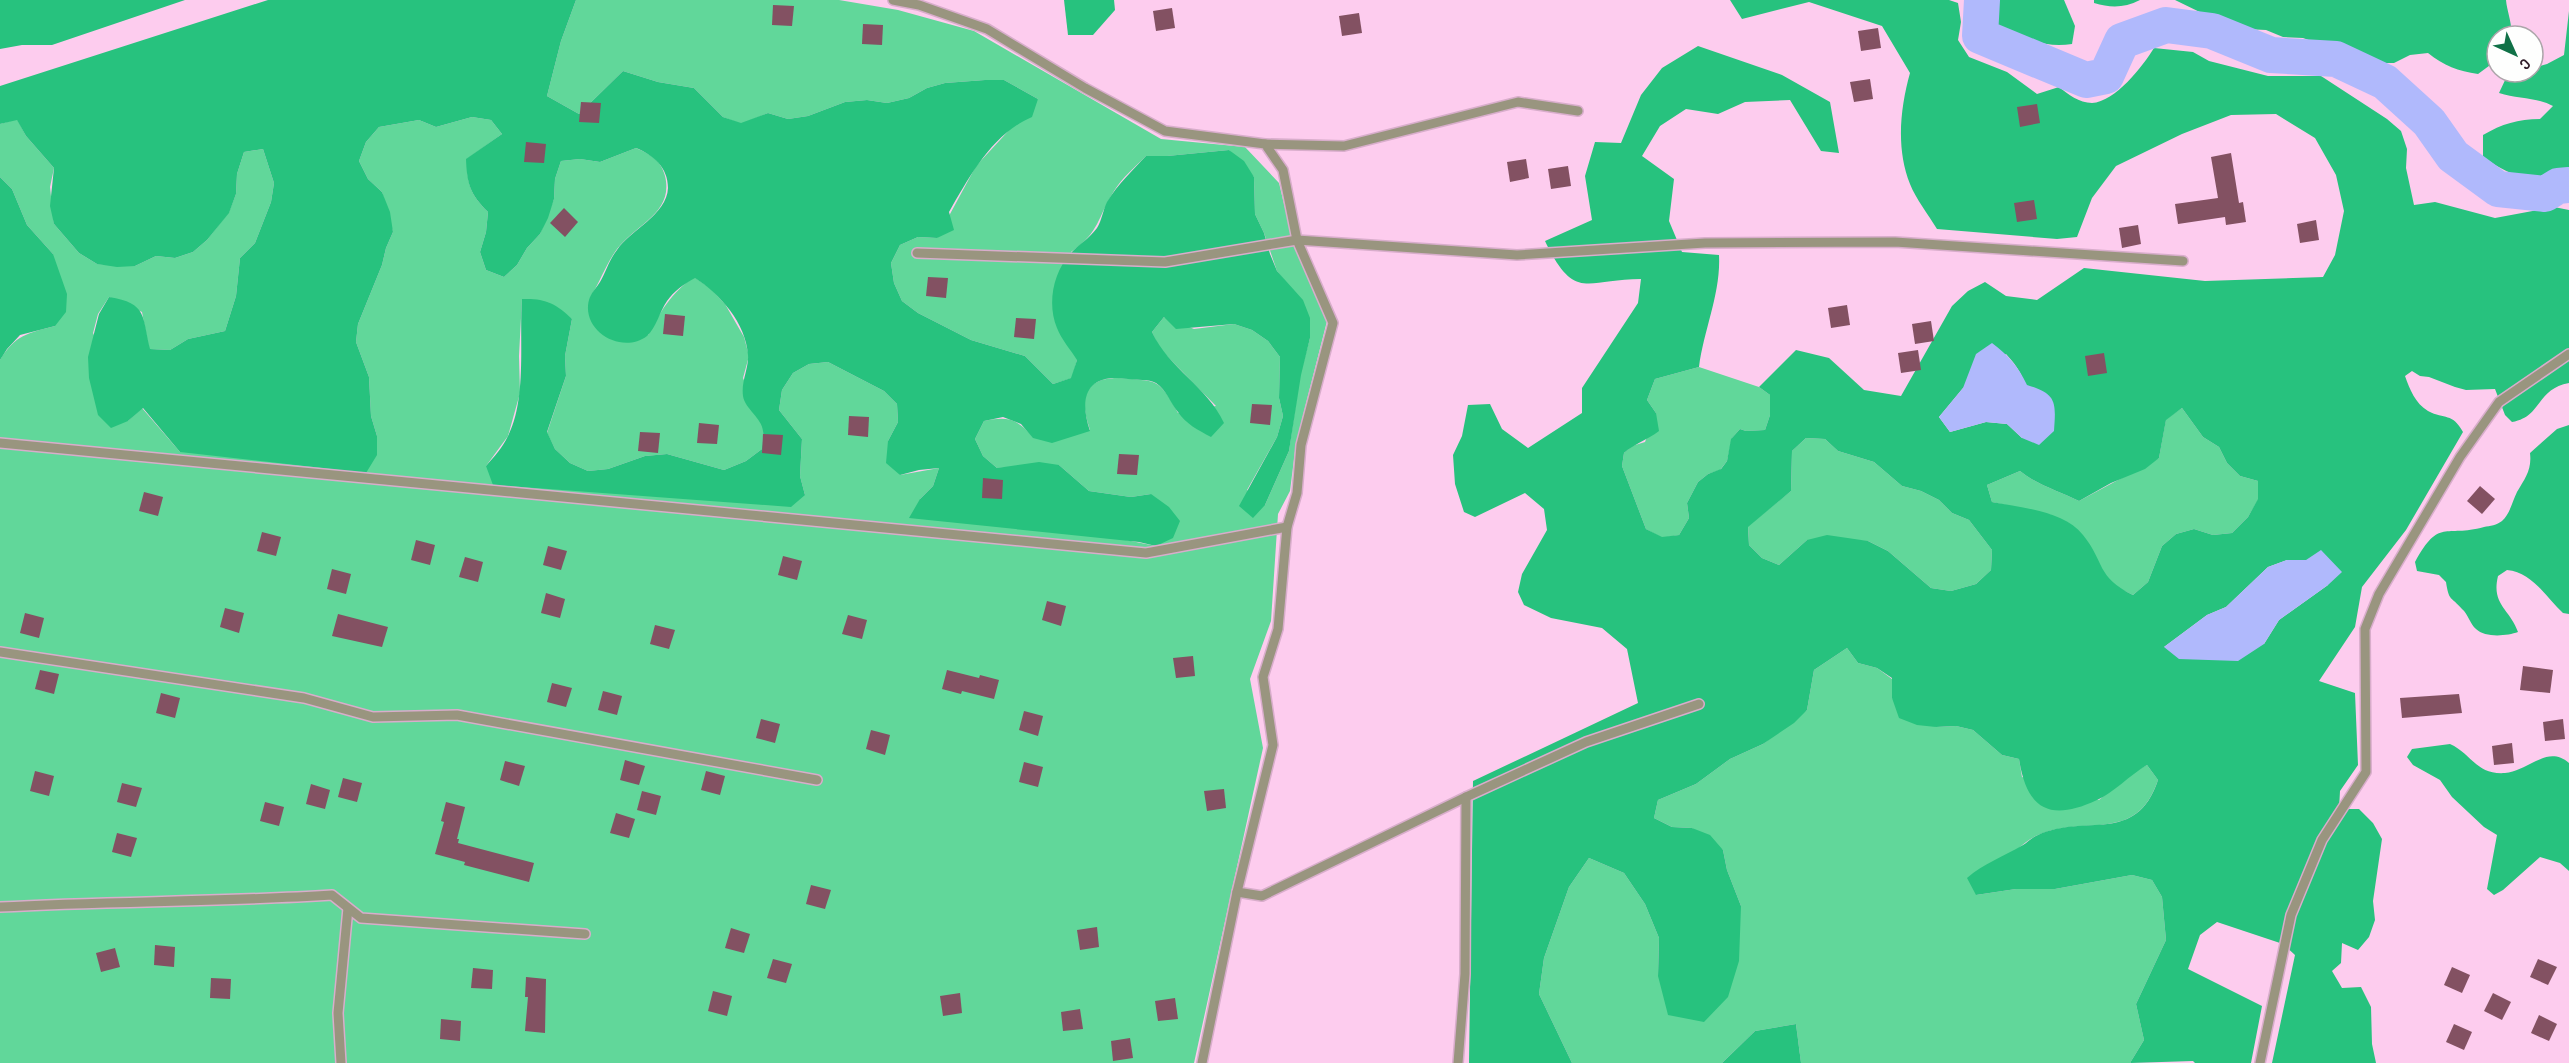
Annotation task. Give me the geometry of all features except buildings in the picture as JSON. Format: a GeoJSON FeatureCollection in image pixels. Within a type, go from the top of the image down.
{"type":"FeatureCollection","features":[{"type":"Feature","properties":{"kind":"lane"},"geometry":{"type":"LineString","coordinates":[[893,0],[919,5],[987,28],[1085,88],[1165,131],[1265,144],[1344,146],[1518,102],[1578,111]]}},
{"type":"Feature","properties":{"kind":"lane"},"geometry":{"type":"LineString","coordinates":[[1202,1063],[1237,892],[1273,745],[1263,677],[1278,629],[1287,527],[1297,493],[1301,445],[1333,323],[1297,240],[1283,170],[1265,144]]}},
{"type":"Feature","properties":{"kind":"lane"},"geometry":{"type":"LineString","coordinates":[[917,253],[1166,262],[1297,240],[1517,255],[1705,243],[1895,242],[2183,261]]}},
{"type":"Feature","properties":{"kind":"lane"},"geometry":{"type":"LineString","coordinates":[[2260,1063],[2291,915],[2322,840],[2366,772],[2365,629],[2379,594],[2460,458],[2499,402],[2569,354]]}},
{"type":"Feature","properties":{"kind":"lane"},"geometry":{"type":"LineString","coordinates":[[0,443],[1146,553],[1287,527]]}},
{"type":"Feature","properties":{"kind":"lane"},"geometry":{"type":"LineString","coordinates":[[0,652],[304,698],[373,717],[457,715],[817,780]]}},
{"type":"Feature","properties":{"kind":"lane"},"geometry":{"type":"LineString","coordinates":[[1237,892],[1262,896],[1466,797],[1586,742],[1699,704]]}},
{"type":"Feature","properties":{"kind":"lane"},"geometry":{"type":"LineString","coordinates":[[1458,1063],[1465,974],[1466,797]]}},
{"type":"Feature","properties":{"kind":"lane"},"geometry":{"type":"LineString","coordinates":[[0,907],[258,900],[333,895],[361,918],[585,934]]}},
{"type":"Feature","properties":{"kind":"lane"},"geometry":{"type":"LineString","coordinates":[[341,1063],[338,1013],[348,908]]}},
{"type":"Feature","properties":{"kind":"green space"},"geometry":{"type":"Polygon","coordinates":[[[0,0],[185,0],[52,45],[22,45],[0,49],[0,0]]]}},
{"type":"Feature","properties":{"kind":"green space"},"geometry":{"type":"Polygon","coordinates":[[[268,0],[576,0],[561,41],[547,96],[579,114],[623,71],[658,82],[694,88],[723,117],[741,123],[768,113],[788,119],[808,116],[845,102],[867,100],[887,103],[909,98],[927,88],[945,83],[1004,80],[1038,99],[1032,117],[1005,134],[983,157],[949,212],[954,230],[937,238],[918,237],[900,245],[891,263],[894,283],[902,301],[918,313],[971,340],[1025,356],[1053,384],[1071,378],[1077,360],[1061,336],[1054,319],[1052,299],[1056,279],[1070,254],[1097,228],[1107,202],[1116,189],[1146,156],[1229,150],[1244,161],[1254,177],[1255,214],[1270,254],[1277,271],[1303,300],[1310,318],[1310,338],[1301,375],[1289,451],[1265,505],[1253,518],[1239,506],[1277,437],[1283,416],[1279,398],[1280,357],[1268,341],[1252,330],[1234,324],[1176,329],[1164,317],[1152,332],[1159,345],[1208,398],[1224,423],[1211,437],[1185,420],[1163,389],[1156,383],[1114,378],[1095,383],[1086,397],[1085,407],[1090,431],[1052,443],[1033,438],[1021,424],[1003,417],[984,421],[975,439],[983,456],[997,468],[1039,462],[1059,465],[1089,491],[1131,497],[1151,494],[1169,507],[1180,521],[1173,538],[1156,546],[1139,542],[909,518],[920,499],[933,486],[939,468],[900,475],[886,463],[888,441],[898,422],[897,404],[884,391],[828,362],[809,364],[793,373],[782,390],[779,410],[802,439],[800,476],[805,495],[791,507],[493,485],[486,466],[506,440],[518,404],[522,299],[537,299],[549,303],[561,309],[572,319],[565,356],[566,376],[547,432],[555,449],[570,463],[588,471],[608,469],[645,456],[667,454],[724,470],[746,461],[762,449],[763,433],[760,422],[744,401],[743,385],[748,355],[742,332],[730,310],[714,292],[695,278],[673,294],[650,333],[637,341],[625,343],[614,341],[596,329],[590,319],[588,309],[590,297],[614,254],[655,214],[666,198],[667,181],[658,163],[648,154],[636,148],[600,162],[580,159],[561,161],[555,179],[554,199],[548,218],[540,234],[527,248],[517,265],[504,277],[486,270],[480,252],[486,232],[488,212],[477,200],[471,188],[466,159],[502,134],[491,120],[472,117],[436,127],[419,120],[379,127],[366,142],[359,161],[368,179],[382,192],[390,212],[393,232],[358,324],[356,342],[369,377],[371,416],[377,436],[377,455],[366,473],[180,452],[143,408],[128,421],[111,428],[98,415],[89,378],[88,357],[99,314],[109,297],[131,303],[141,313],[144,320],[150,349],[170,350],[188,339],[225,331],[236,296],[240,258],[255,243],[271,202],[274,183],[263,149],[244,152],[237,174],[236,194],[229,213],[207,240],[193,252],[175,258],[156,256],[135,266],[117,267],[97,264],[79,253],[54,224],[50,206],[54,168],[26,136],[17,120],[0,124],[0,86],[268,0]]]}},
{"type":"Feature","properties":{"kind":"green space"},"geometry":{"type":"Polygon","coordinates":[[[576,0],[839,0],[898,10],[974,31],[1161,139],[1245,147],[1279,183],[1291,233],[1327,321],[1296,443],[1290,491],[1278,514],[1271,621],[1250,679],[1263,748],[1194,1063],[0,1063],[0,360],[11,345],[23,336],[55,326],[53,254],[27,225],[12,189],[0,177],[0,124],[17,119],[26,136],[54,168],[50,187],[54,224],[79,253],[97,264],[135,266],[156,256],[175,258],[193,252],[207,240],[229,212],[236,194],[237,174],[244,152],[263,149],[274,183],[271,202],[255,243],[240,258],[236,296],[225,331],[188,339],[170,350],[149,349],[142,312],[109,297],[98,314],[93,333],[128,421],[142,408],[180,452],[377,436],[371,416],[369,377],[356,342],[358,324],[393,232],[382,192],[368,179],[359,161],[366,142],[379,127],[419,120],[436,127],[472,117],[491,120],[502,134],[467,159],[471,188],[477,200],[488,212],[486,232],[480,252],[486,270],[504,277],[517,265],[527,248],[540,234],[554,199],[555,179],[561,161],[580,159],[600,162],[636,148],[658,162],[665,176],[664,200],[652,217],[617,249],[590,298],[648,335],[667,303],[694,277],[710,288],[725,304],[744,337],[749,356],[743,378],[764,429],[762,449],[746,461],[724,470],[667,454],[645,456],[608,469],[588,471],[570,463],[555,449],[547,433],[566,376],[565,356],[572,319],[522,299],[520,393],[508,436],[486,466],[805,495],[800,476],[802,439],[779,410],[782,390],[793,373],[809,364],[828,362],[884,391],[897,404],[898,422],[888,441],[900,475],[939,468],[933,486],[920,499],[1156,546],[1151,494],[1131,497],[1089,491],[1059,465],[997,468],[983,456],[975,439],[984,421],[1000,419],[1017,423],[1034,438],[1090,430],[1086,416],[1086,395],[1097,382],[1106,379],[1132,379],[1155,383],[1165,392],[1178,413],[1216,406],[1160,349],[1152,332],[1164,317],[1194,329],[1234,324],[1252,330],[1268,341],[1280,357],[1279,398],[1283,416],[1277,437],[1247,490],[1265,505],[1289,451],[1300,375],[1310,338],[1289,286],[1277,271],[1255,214],[1254,177],[1229,150],[1146,156],[1117,186],[1093,231],[1071,252],[1077,360],[1072,378],[1053,384],[1025,356],[971,340],[918,313],[902,301],[894,283],[891,263],[900,245],[918,237],[937,238],[976,166],[1038,99],[1004,80],[945,83],[927,88],[909,98],[887,103],[867,100],[845,102],[808,116],[788,119],[768,113],[741,124],[723,117],[694,88],[658,82],[623,71],[579,114],[547,96],[561,41],[576,0]]]}},
{"type":"Feature","properties":{"kind":"green space"},"geometry":{"type":"Polygon","coordinates":[[[1064,0],[1114,0],[1115,10],[1093,35],[1068,35],[1064,0]]]}},
{"type":"Feature","properties":{"kind":"green space"},"geometry":{"type":"Polygon","coordinates":[[[1730,0],[1949,0],[1958,3],[1961,22],[1958,40],[1969,57],[2007,72],[2037,94],[2059,87],[2074,98],[2087,103],[2101,101],[2119,90],[2136,73],[2154,48],[2193,52],[2209,61],[2268,76],[2321,76],[2387,119],[2401,131],[2407,149],[2406,168],[2414,205],[2435,202],[2495,218],[2554,207],[2569,210],[2569,383],[2550,391],[2529,415],[2512,422],[2505,415],[2495,389],[2466,390],[2420,376],[2412,371],[2405,376],[2420,404],[2434,414],[2452,419],[2463,432],[2406,530],[2362,587],[2355,627],[2319,681],[2355,693],[2358,765],[2340,791],[2339,809],[2359,809],[2373,823],[2382,839],[2373,901],[2375,920],[2369,937],[2358,950],[2342,943],[2341,963],[2332,971],[2342,988],[2361,987],[2371,1007],[2372,1044],[2376,1063],[2272,1063],[2295,955],[2283,944],[2217,922],[2200,935],[2188,969],[2262,1006],[2251,1063],[2195,1063],[2193,1061],[2130,1063],[2144,1040],[2136,1004],[2166,940],[2162,897],[2152,880],[2132,875],[2055,889],[2016,889],[1976,895],[1967,878],[1980,868],[2038,835],[2073,826],[2123,821],[2137,813],[2148,800],[2158,780],[2147,765],[2109,793],[2080,807],[2054,810],[2043,807],[2028,790],[2019,759],[2002,755],[1973,730],[1956,726],[1917,725],[1899,718],[1892,698],[1892,678],[1877,668],[1858,663],[1847,648],[1814,670],[1807,710],[1794,723],[1763,744],[1730,759],[1696,784],[1658,800],[1654,818],[1672,827],[1692,828],[1710,835],[1723,850],[1727,870],[1741,906],[1739,961],[1728,997],[1704,1022],[1668,1015],[1658,976],[1659,938],[1645,904],[1624,873],[1589,858],[1569,887],[1544,958],[1539,994],[1572,1063],[1469,1063],[1473,781],[1638,703],[1627,649],[1602,628],[1551,618],[1524,605],[1518,592],[1522,574],[1547,530],[1544,509],[1525,493],[1475,517],[1464,512],[1455,484],[1453,455],[1462,436],[1468,405],[1490,404],[1502,429],[1528,448],[1582,413],[1582,388],[1638,303],[1641,279],[1594,283],[1574,280],[1555,260],[1545,241],[1592,220],[1585,176],[1595,142],[1621,143],[1641,95],[1662,68],[1698,46],[1782,75],[1830,102],[1839,153],[1821,151],[1790,100],[1745,102],[1718,114],[1686,109],[1660,126],[1642,156],[1674,179],[1669,221],[1682,252],[1719,255],[1715,297],[1699,367],[1655,379],[1647,400],[1656,413],[1659,431],[1624,453],[1622,466],[1646,529],[1662,537],[1679,535],[1689,518],[1687,503],[1698,482],[1708,474],[1721,469],[1727,461],[1731,439],[1740,429],[1765,430],[1770,415],[1770,395],[1759,387],[1796,350],[1829,358],[1864,390],[1901,396],[1952,306],[1968,291],[1985,282],[2006,296],[2037,300],[2084,268],[2205,281],[2323,277],[2335,255],[2344,211],[2336,175],[2315,138],[2276,114],[2231,115],[2182,134],[2116,166],[2092,198],[2077,237],[2057,239],[1937,229],[1915,195],[1906,171],[1901,129],[1910,73],[1882,26],[1809,2],[1742,19],[1730,0]],[[2006,354],[1963,388],[1939,417],[1950,432],[1986,422],[2007,424],[2022,438],[2026,402],[2025,384],[2006,354]],[[2182,408],[2166,420],[2159,458],[2145,469],[2111,483],[2079,501],[2041,484],[2020,471],[1987,485],[1992,502],[2041,511],[2075,527],[2090,545],[2107,575],[2113,582],[2133,595],[2148,582],[2162,546],[2176,534],[2194,529],[2213,535],[2232,533],[2248,517],[2258,499],[2258,481],[2240,476],[2227,463],[2219,447],[2203,437],[2182,408]],[[1806,438],[1792,451],[1791,491],[1748,527],[1749,545],[1762,558],[1779,565],[1807,540],[1827,535],[1868,541],[1888,551],[1931,588],[1951,591],[1976,584],[1991,570],[1992,550],[1969,520],[1952,513],[1939,500],[1921,491],[1902,486],[1874,462],[1838,451],[1825,439],[1806,438]],[[2287,560],[2268,567],[2226,607],[2207,615],[2164,647],[2264,644],[2279,620],[2328,585],[2306,560],[2287,560]]]}},
{"type":"Feature","properties":{"kind":"green space"},"geometry":{"type":"Polygon","coordinates":[[[1994,0],[2064,0],[2075,26],[2072,44],[2051,45],[2030,40],[1992,22],[1994,0]]]}},
{"type":"Feature","properties":{"kind":"green space"},"geometry":{"type":"Polygon","coordinates":[[[2094,0],[2140,0],[2128,5],[2106,6],[2094,3],[2094,0]]]}},
{"type":"Feature","properties":{"kind":"green space"},"geometry":{"type":"Polygon","coordinates":[[[2175,0],[2506,0],[2510,24],[2485,24],[2485,69],[2478,74],[2452,67],[2428,53],[2410,55],[2394,63],[2374,63],[2303,38],[2283,37],[2266,30],[2226,28],[2212,18],[2175,0]]]}},
{"type":"Feature","properties":{"kind":"green space"},"geometry":{"type":"Polygon","coordinates":[[[2569,11],[2569,169],[2557,178],[2541,182],[2505,170],[2483,157],[2483,135],[2510,123],[2540,119],[2553,106],[2540,101],[2499,93],[2503,84],[2545,84],[2545,65],[2564,55],[2569,11]]]}},
{"type":"Feature","properties":{"kind":"green space"},"geometry":{"type":"Polygon","coordinates":[[[0,177],[12,189],[27,225],[53,254],[67,294],[66,312],[55,326],[20,335],[0,360],[0,177]]]}},
{"type":"Feature","properties":{"kind":"green space"},"geometry":{"type":"Polygon","coordinates":[[[1699,367],[1759,387],[1770,395],[1770,415],[1765,430],[1740,429],[1732,438],[1727,461],[1720,470],[1708,474],[1698,482],[1687,503],[1689,518],[1679,535],[1662,538],[1646,529],[1622,466],[1624,453],[1632,446],[1645,442],[1656,413],[1647,400],[1655,379],[1699,367]]]}},
{"type":"Feature","properties":{"kind":"green space"},"geometry":{"type":"Polygon","coordinates":[[[2182,408],[2203,437],[2219,447],[2227,463],[2240,476],[2258,481],[2258,500],[2248,517],[2232,533],[2213,535],[2194,529],[2176,534],[2162,546],[2148,582],[2133,595],[2114,586],[2051,515],[1992,502],[1987,485],[2020,471],[2041,484],[2079,501],[2159,458],[2166,419],[2182,408]]]}},
{"type":"Feature","properties":{"kind":"green space"},"geometry":{"type":"Polygon","coordinates":[[[2569,425],[2569,614],[2563,613],[2538,586],[2524,575],[2507,570],[2498,576],[2497,594],[2518,632],[2496,635],[2480,632],[2449,596],[2446,582],[2439,575],[2417,571],[2415,562],[2437,534],[2471,530],[2502,521],[2527,474],[2530,453],[2557,429],[2569,425]]]}},
{"type":"Feature","properties":{"kind":"green space"},"geometry":{"type":"Polygon","coordinates":[[[1806,438],[1825,439],[1838,451],[1874,462],[1902,486],[1921,491],[1939,500],[1952,513],[1969,520],[1992,550],[1991,570],[1976,584],[1951,591],[1931,588],[1888,551],[1868,541],[1807,540],[1779,565],[1762,558],[1749,545],[1748,526],[1791,491],[1792,451],[1806,438]]]}},
{"type":"Feature","properties":{"kind":"green space"},"geometry":{"type":"Polygon","coordinates":[[[1847,648],[1858,663],[1877,668],[1892,679],[1892,698],[1936,727],[1956,726],[1973,730],[2002,755],[2019,759],[2022,777],[2099,800],[2130,774],[2147,765],[2158,780],[2148,800],[2137,813],[2123,820],[2108,824],[2056,829],[2030,839],[2013,853],[1976,895],[2016,889],[2055,889],[2132,875],[2152,880],[2162,897],[2166,940],[2136,1004],[2144,1040],[2130,1063],[1801,1063],[1796,1024],[1755,1031],[1722,1063],[1572,1063],[1539,994],[1544,958],[1569,887],[1589,858],[1624,873],[1645,904],[1659,938],[1658,976],[1741,906],[1727,870],[1723,850],[1692,828],[1672,827],[1654,818],[1658,800],[1696,784],[1730,759],[1763,744],[1807,710],[1814,670],[1847,648]]]}},
{"type":"Feature","properties":{"kind":"green space"},"geometry":{"type":"Polygon","coordinates":[[[2450,744],[2487,771],[2495,773],[2514,771],[2545,757],[2561,758],[2569,763],[2569,871],[2560,863],[2540,857],[2503,890],[2494,895],[2487,889],[2497,835],[2484,827],[2452,797],[2440,780],[2413,765],[2407,757],[2412,749],[2450,744]]]}},
{"type":"Feature","properties":{"kind":"green space"},"geometry":{"type":"Polygon","coordinates":[[[1796,1024],[1801,1063],[1722,1063],[1755,1031],[1796,1024]]]}},
{"type":"Feature","properties":{"kind":"water"},"geometry":{"type":"Polygon","coordinates":[[[1992,343],[2012,361],[2027,385],[2044,392],[2052,400],[2055,413],[2054,431],[2039,445],[2022,438],[2007,424],[1986,422],[1950,432],[1939,417],[1963,388],[1976,354],[1992,343]]]}},
{"type":"Feature","properties":{"kind":"water"},"geometry":{"type":"Polygon","coordinates":[[[2321,550],[2342,572],[2328,585],[2279,620],[2264,644],[2238,661],[2179,659],[2164,647],[2207,615],[2226,607],[2268,567],[2287,560],[2306,560],[2321,550]]]}},
{"type":"Feature","properties":{"kind":"waterway"},"geometry":{"type":"LineString","coordinates":[[1982,0],[1980,36],[2086,80],[2106,76],[2122,41],[2166,25],[2212,31],[2271,55],[2336,59],[2385,82],[2429,122],[2453,156],[2498,189],[2545,194],[2558,186],[2569,185]]}}]}
